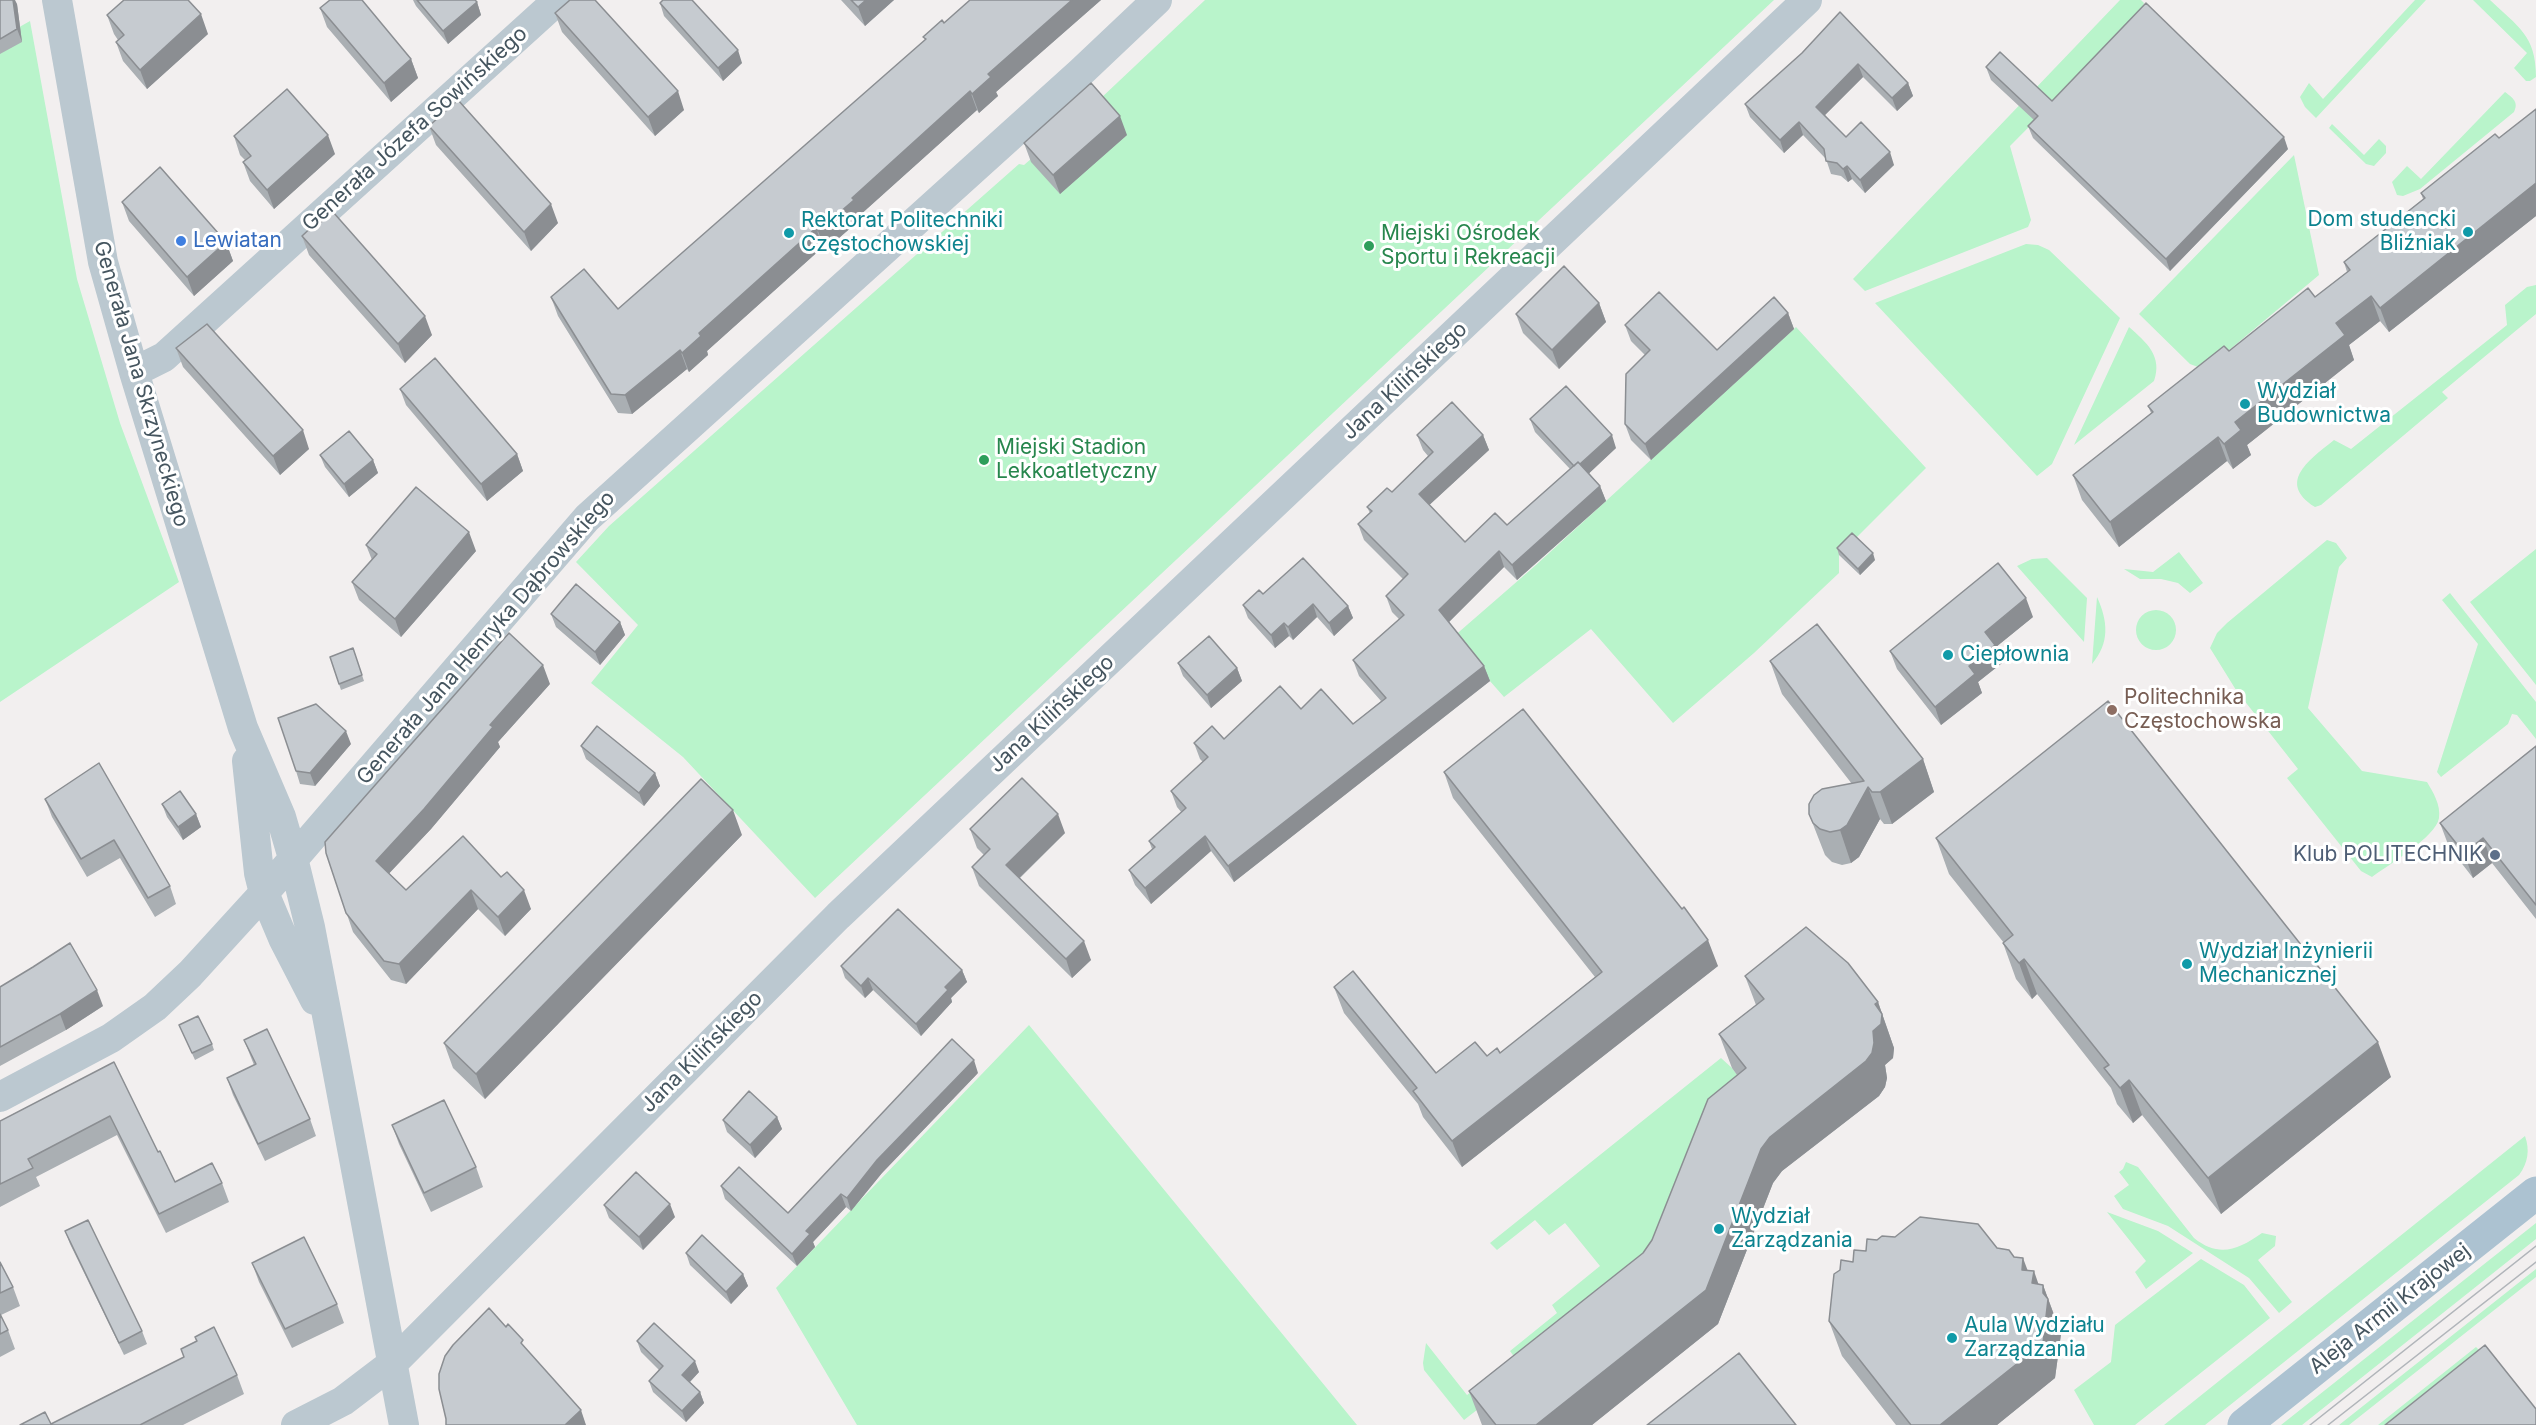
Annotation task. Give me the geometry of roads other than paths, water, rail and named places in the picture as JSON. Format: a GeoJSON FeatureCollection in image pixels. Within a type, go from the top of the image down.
{"type":"FeatureCollection","features":[{"type":"Feature","properties":{"kind":"main road","name":"Aleja Armii Krajowej"},"geometry":{"type":"LineString","coordinates":[[2244,1425],[2536,1193]]}},
{"type":"Feature","properties":{"kind":"street","name":"Generała Jana Skrzyneckiego"},"geometry":{"type":"LineString","coordinates":[[57,0],[103,262],[134,372],[243,728],[281,817],[294,858],[330,1031],[404,1425]]}},
{"type":"Feature","properties":{"kind":"street","name":"Generała Józefa Sowińskiego"},"geometry":{"type":"LineString","coordinates":[[134,372],[164,357],[558,0]]}},
{"type":"Feature","properties":{"kind":"street","name":"Generała Jana Henryka Dąbrowskiego"},"geometry":{"type":"LineString","coordinates":[[0,1097],[111,1038],[154,1007],[190,974],[264,893],[587,518],[1081,72],[1157,0]]}},
{"type":"Feature","properties":{"kind":"street","name":"Jana Kilińskiego"},"geometry":{"type":"LineString","coordinates":[[296,1425],[343,1401],[393,1363],[838,916],[1807,0]]}},
{"type":"Feature","properties":{"kind":"street","name":"Generała Jana Skrzyneckiego"},"geometry":{"type":"LineString","coordinates":[[243,728],[259,873],[264,893],[283,938],[330,1031]]}},
{"type":"Feature","properties":{"kind":"tram line"},"geometry":{"type":"LineString","coordinates":[[2310,1425],[2536,1246]]}},
{"type":"Feature","properties":{"kind":"tram line"},"geometry":{"type":"LineString","coordinates":[[2328,1425],[2536,1262]]}},
{"type":"Feature","properties":{"kind":"place","name":"Dom studencki Bliźniak"},"geometry":{"type":"Point","coordinates":[2468,232]}},
{"type":"Feature","properties":{"kind":"place","name":"Rektorat Politechniki Częstochowskiej"},"geometry":{"type":"Point","coordinates":[789,233]}},
{"type":"Feature","properties":{"kind":"place","name":"Lewiatan"},"geometry":{"type":"Point","coordinates":[181,241]}},
{"type":"Feature","properties":{"kind":"place","name":"Miejski Ośrodek Sportu i Rekreacji"},"geometry":{"type":"Point","coordinates":[1369,246]}},
{"type":"Feature","properties":{"kind":"place","name":"Wydział Budownictwa"},"geometry":{"type":"Point","coordinates":[2245,404]}},
{"type":"Feature","properties":{"kind":"place","name":"Miejski Stadion Lekkoatletyczny"},"geometry":{"type":"Point","coordinates":[984,460]}},
{"type":"Feature","properties":{"kind":"place","name":"Ciepłownia"},"geometry":{"type":"Point","coordinates":[1948,655]}},
{"type":"Feature","properties":{"kind":"place","name":"Politechnika Częstochowska"},"geometry":{"type":"Point","coordinates":[2112,710]}},
{"type":"Feature","properties":{"kind":"place","name":"Klub POLITECHNIK"},"geometry":{"type":"Point","coordinates":[2495,855]}},
{"type":"Feature","properties":{"kind":"place","name":"Wydział Inżynierii Mechanicznej"},"geometry":{"type":"Point","coordinates":[2187,964]}},
{"type":"Feature","properties":{"kind":"place","name":"Wydział Zarządzania"},"geometry":{"type":"Point","coordinates":[1719,1229]}},
{"type":"Feature","properties":{"kind":"place","name":"Aula Wydziału Zarządzania"},"geometry":{"type":"Point","coordinates":[1952,1338]}}]}
